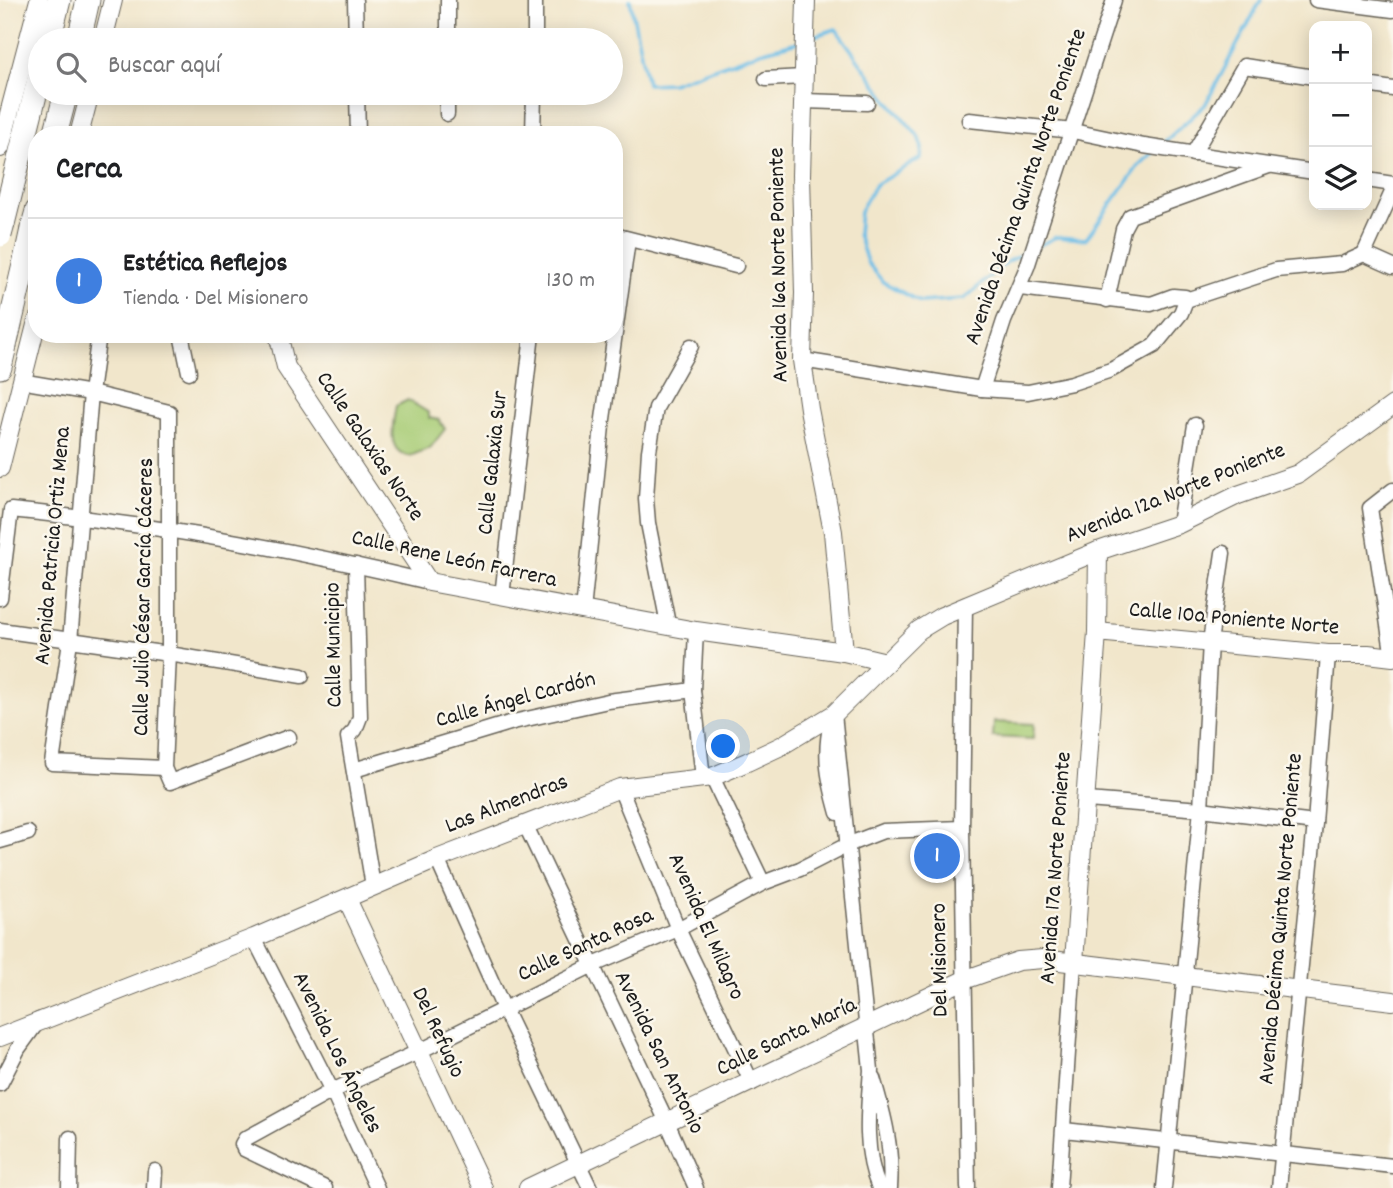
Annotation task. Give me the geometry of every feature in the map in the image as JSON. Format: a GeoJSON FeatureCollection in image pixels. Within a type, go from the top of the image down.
{"type":"FeatureCollection","features":[{"type":"Feature","properties":{"kind":"highway"},"geometry":{"type":"LineString","coordinates":[[52,28],[59,0]]}},
{"type":"Feature","properties":{"kind":"highway"},"geometry":{"type":"LineString","coordinates":[[82,28],[88,0]]}},
{"type":"Feature","properties":{"kind":"highway"},"geometry":{"type":"LineString","coordinates":[[1,231],[32,105]]}},
{"type":"Feature","properties":{"kind":"highway"},"geometry":{"type":"LineString","coordinates":[[57,126],[63,105]]}},
{"type":"Feature","properties":{"kind":"highway"},"geometry":{"type":"LineString","coordinates":[[0,367],[28,253]]}},
{"type":"Feature","properties":{"kind":"street"},"geometry":{"type":"LineString","coordinates":[[32,28],[39,0]]}},
{"type":"Feature","properties":{"kind":"street"},"geometry":{"type":"LineString","coordinates":[[106,28],[113,0]]}},
{"type":"Feature","properties":{"kind":"street"},"geometry":{"type":"LineString","coordinates":[[355,0],[356,28]]}},
{"type":"Feature","properties":{"kind":"street"},"geometry":{"type":"LineString","coordinates":[[448,0],[448,28]]}},
{"type":"Feature","properties":{"kind":"street"},"geometry":{"type":"LineString","coordinates":[[535,0],[535,28]]}},
{"type":"Feature","properties":{"kind":"street","name":"Avenida 16a Norte Poniente"},"geometry":{"type":"LineString","coordinates":[[806,0],[801,175],[804,293],[802,360],[833,532],[844,652]]}},
{"type":"Feature","properties":{"kind":"street","name":"Avenida Décima Quinta Norte Poniente"},"geometry":{"type":"LineString","coordinates":[[982,389],[1004,321],[1020,288],[1114,0]]}},
{"type":"Feature","properties":{"kind":"street"},"geometry":{"type":"LineString","coordinates":[[1316,0],[1393,10]]}},
{"type":"Feature","properties":{"kind":"street"},"geometry":{"type":"LineString","coordinates":[[0,148],[28,42]]}},
{"type":"Feature","properties":{"kind":"street"},"geometry":{"type":"LineString","coordinates":[[1188,153],[1244,66],[1309,75]]}},
{"type":"Feature","properties":{"kind":"street"},"geometry":{"type":"LineString","coordinates":[[766,79],[803,77]]}},
{"type":"Feature","properties":{"kind":"street"},"geometry":{"type":"LineString","coordinates":[[1372,86],[1393,89]]}},
{"type":"Feature","properties":{"kind":"street"},"geometry":{"type":"LineString","coordinates":[[803,101],[867,103]]}},
{"type":"Feature","properties":{"kind":"street"},"geometry":{"type":"LineString","coordinates":[[81,126],[87,105]]}},
{"type":"Feature","properties":{"kind":"street"},"geometry":{"type":"LineString","coordinates":[[357,105],[358,126]]}},
{"type":"Feature","properties":{"kind":"street"},"geometry":{"type":"LineString","coordinates":[[447,105],[447,114]]}},
{"type":"Feature","properties":{"kind":"street"},"geometry":{"type":"LineString","coordinates":[[533,126],[534,105]]}},
{"type":"Feature","properties":{"kind":"street"},"geometry":{"type":"LineString","coordinates":[[969,120],[1073,131],[1144,146],[1309,171]]}},
{"type":"Feature","properties":{"kind":"street"},"geometry":{"type":"LineString","coordinates":[[1107,300],[1126,219],[1271,165]]}},
{"type":"Feature","properties":{"kind":"street"},"geometry":{"type":"LineString","coordinates":[[1372,181],[1393,184]]}},
{"type":"Feature","properties":{"kind":"street"},"geometry":{"type":"LineString","coordinates":[[1186,300],[1276,271],[1342,264],[1364,254],[1393,190]]}},
{"type":"Feature","properties":{"kind":"street"},"geometry":{"type":"LineString","coordinates":[[1,231],[28,233]]}},
{"type":"Feature","properties":{"kind":"street"},"geometry":{"type":"LineString","coordinates":[[623,238],[736,266]]}},
{"type":"Feature","properties":{"kind":"street"},"geometry":{"type":"LineString","coordinates":[[1364,254],[1393,267]]}},
{"type":"Feature","properties":{"kind":"street"},"geometry":{"type":"LineString","coordinates":[[1020,288],[1151,304],[1181,296],[1186,300]]}},
{"type":"Feature","properties":{"kind":"street"},"geometry":{"type":"LineString","coordinates":[[802,360],[982,389],[1028,392],[1072,383],[1111,370],[1154,346],[1181,313],[1186,300]]}},
{"type":"Feature","properties":{"kind":"street"},"geometry":{"type":"LineString","coordinates":[[0,468],[31,343]]}},
{"type":"Feature","properties":{"kind":"street","name":"Avenida Patricia Ortiz Mena"},"geometry":{"type":"LineString","coordinates":[[98,343],[91,393],[70,641],[52,763],[167,775]]}},
{"type":"Feature","properties":{"kind":"street"},"geometry":{"type":"LineString","coordinates":[[183,343],[189,372]]}},
{"type":"Feature","properties":{"kind":"street","name":"Calle Galaxias Norte"},"geometry":{"type":"LineString","coordinates":[[280,343],[286,367],[429,582]]}},
{"type":"Feature","properties":{"kind":"street","name":"Calle Galaxia Sur"},"geometry":{"type":"LineString","coordinates":[[502,596],[531,343]]}},
{"type":"Feature","properties":{"kind":"street"},"geometry":{"type":"LineString","coordinates":[[583,611],[611,343]]}},
{"type":"Feature","properties":{"kind":"street"},"geometry":{"type":"LineString","coordinates":[[668,624],[648,523],[646,499],[649,451],[656,408],[691,346]]}},
{"type":"Feature","properties":{"kind":"street"},"geometry":{"type":"LineString","coordinates":[[32,383],[91,393]]}},
{"type":"Feature","properties":{"kind":"street","name":"Calle Julio César García Cáceres"},"geometry":{"type":"LineString","coordinates":[[91,393],[169,412],[167,775]]}},
{"type":"Feature","properties":{"kind":"street","name":"Avenida 12a Norte Poniente"},"geometry":{"type":"LineString","coordinates":[[965,605],[1098,551],[1178,524],[1238,495],[1298,474],[1393,405]]}},
{"type":"Feature","properties":{"kind":"street"},"geometry":{"type":"LineString","coordinates":[[1178,524],[1195,425]]}},
{"type":"Feature","properties":{"kind":"street"},"geometry":{"type":"LineString","coordinates":[[1393,490],[1370,508],[1393,653]]}},
{"type":"Feature","properties":{"kind":"street","name":"Calle Rene León Farrera"},"geometry":{"type":"LineString","coordinates":[[0,598],[11,510],[170,529],[502,596],[696,631],[844,652],[886,662]]}},
{"type":"Feature","properties":{"kind":"street","name":"Avenida 17a Norte Poniente"},"geometry":{"type":"LineString","coordinates":[[1059,1188],[1087,800],[1097,632],[1098,551]]}},
{"type":"Feature","properties":{"kind":"street"},"geometry":{"type":"LineString","coordinates":[[1164,1188],[1201,809],[1210,642],[1223,553]]}},
{"type":"Feature","properties":{"kind":"street","name":"Calle Municipio"},"geometry":{"type":"LineString","coordinates":[[356,565],[360,717],[355,730],[348,737],[373,886]]}},
{"type":"Feature","properties":{"kind":"street","name":"Las Almendras"},"geometry":{"type":"LineString","coordinates":[[0,1037],[254,938],[437,859],[620,788],[707,777],[780,746],[834,714],[919,630],[965,605]]}},
{"type":"Feature","properties":{"kind":"street","name":"Del Misionero"},"geometry":{"type":"LineString","coordinates":[[965,605],[962,828],[968,1188]]}},
{"type":"Feature","properties":{"kind":"street"},"geometry":{"type":"LineString","coordinates":[[0,630],[302,676]]}},
{"type":"Feature","properties":{"kind":"street"},"geometry":{"type":"LineString","coordinates":[[696,631],[693,690],[707,777],[763,883]]}},
{"type":"Feature","properties":{"kind":"street","name":"Calle 10a Poniente Norte"},"geometry":{"type":"LineString","coordinates":[[1097,632],[1328,654],[1393,653]]}},
{"type":"Feature","properties":{"kind":"street","name":"Avenida Décima Quinta Norte Poniente"},"geometry":{"type":"LineString","coordinates":[[1279,1188],[1315,823],[1328,654]]}},
{"type":"Feature","properties":{"kind":"street","name":"Calle Ángel Cardón"},"geometry":{"type":"LineString","coordinates":[[354,771],[513,722],[608,701],[693,690]]}},
{"type":"Feature","properties":{"kind":"street"},"geometry":{"type":"LineString","coordinates":[[834,714],[827,742],[827,774],[847,845],[871,1070],[887,1128],[890,1188]]}},
{"type":"Feature","properties":{"kind":"street"},"geometry":{"type":"LineString","coordinates":[[167,775],[289,737]]}},
{"type":"Feature","properties":{"kind":"street","name":"Avenida El Milagro"},"geometry":{"type":"LineString","coordinates":[[620,788],[678,929],[752,1083]]}},
{"type":"Feature","properties":{"kind":"street"},"geometry":{"type":"LineString","coordinates":[[1087,800],[1201,809],[1315,823]]}},
{"type":"Feature","properties":{"kind":"street","name":"Avenida San Antonio"},"geometry":{"type":"LineString","coordinates":[[525,824],[696,1188]]}},
{"type":"Feature","properties":{"kind":"street","name":"Calle Santa Rosa"},"geometry":{"type":"LineString","coordinates":[[324,1188],[244,1149],[242,1144],[245,1139],[332,1091],[418,1052],[592,966],[678,929],[763,883],[800,869],[847,845],[883,831],[962,828]]}},
{"type":"Feature","properties":{"kind":"street"},"geometry":{"type":"LineString","coordinates":[[0,841],[29,833]]}},
{"type":"Feature","properties":{"kind":"street"},"geometry":{"type":"LineString","coordinates":[[437,859],[504,1009],[590,1188]]}},
{"type":"Feature","properties":{"kind":"street","name":"Del Refugio"},"geometry":{"type":"LineString","coordinates":[[348,899],[483,1188]]}},
{"type":"Feature","properties":{"kind":"street","name":"Avenida Los Ángeles"},"geometry":{"type":"LineString","coordinates":[[254,938],[332,1091],[377,1188]]}},
{"type":"Feature","properties":{"kind":"street","name":"Calle Santa María"},"geometry":{"type":"LineString","coordinates":[[528,1188],[964,980],[1018,961],[1043,959],[1074,962],[1393,1001]]}},
{"type":"Feature","properties":{"kind":"street"},"geometry":{"type":"LineString","coordinates":[[0,1084],[18,1049],[40,1020]]}},
{"type":"Feature","properties":{"kind":"street"},"geometry":{"type":"LineString","coordinates":[[871,1070],[866,1122],[874,1177],[879,1188]]}},
{"type":"Feature","properties":{"kind":"street"},"geometry":{"type":"LineString","coordinates":[[1064,1130],[1393,1166]]}},
{"type":"Feature","properties":{"kind":"street"},"geometry":{"type":"LineString","coordinates":[[69,1188],[70,1138]]}},
{"type":"Feature","properties":{"kind":"street"},"geometry":{"type":"LineString","coordinates":[[155,1171],[155,1188]]}},
{"type":"Feature","properties":{"kind":"green space"},"geometry":{"type":"Polygon","coordinates":[[[408,400],[429,413],[429,418],[439,420],[445,429],[430,448],[410,456],[397,449],[392,436],[396,406],[408,400]]]}},
{"type":"Feature","properties":{"kind":"green space"},"geometry":{"type":"Polygon","coordinates":[[[994,722],[1034,724],[1033,739],[993,737],[994,722]]]}},
{"type":"Feature","properties":{"kind":"waterway"},"geometry":{"type":"LineString","coordinates":[[630,0],[647,84],[672,83],[760,52],[798,42]]}},
{"type":"Feature","properties":{"kind":"waterway"},"geometry":{"type":"LineString","coordinates":[[1162,144],[1205,105],[1261,0]]}},
{"type":"Feature","properties":{"kind":"waterway"},"geometry":{"type":"LineString","coordinates":[[811,37],[836,29],[886,98],[918,136],[922,148],[921,158],[875,185],[860,211],[858,234],[867,262],[883,282],[920,302],[964,299],[1008,261],[1027,252]]}},
{"type":"Feature","properties":{"kind":"waterway"},"geometry":{"type":"LineString","coordinates":[[1040,245],[1056,237],[1086,239],[1139,165],[1154,151]]}},
{"type":"Feature","properties":{"kind":"place","name":"Estética Reflejos"},"geometry":{"type":"Point","coordinates":[937,856]}}]}
